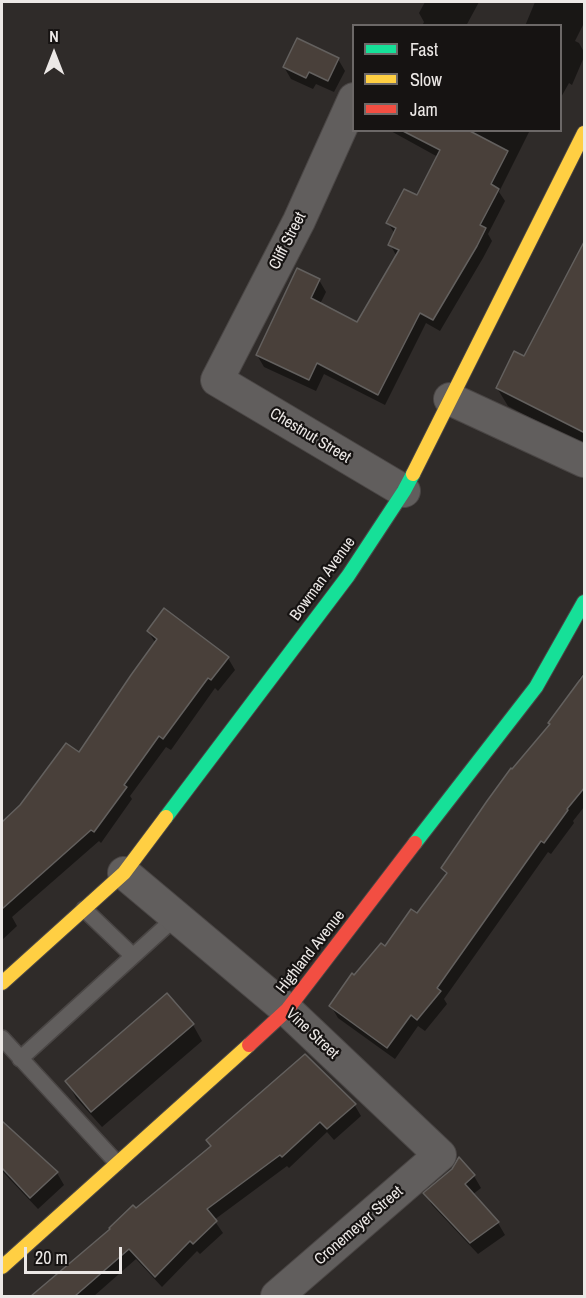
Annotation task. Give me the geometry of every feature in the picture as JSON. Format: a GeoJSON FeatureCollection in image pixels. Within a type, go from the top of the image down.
{"type":"FeatureCollection","features":[{"type":"Feature","properties":{"kind":"main road","name":"Bowman Avenue"},"geometry":{"type":"LineString","coordinates":[[2,983],[124,873],[348,576],[404,491],[585,133]]}},
{"type":"Feature","properties":{"kind":"main road","name":"Highland Avenue"},"geometry":{"type":"LineString","coordinates":[[2,1267],[287,1010],[536,687],[585,602]]}},
{"type":"Feature","properties":{"kind":"street","name":"Cliff Street"},"geometry":{"type":"LineString","coordinates":[[217,380],[299,221],[352,103]]}},
{"type":"Feature","properties":{"kind":"street","name":"Chestnut Street"},"geometry":{"type":"LineString","coordinates":[[217,380],[404,491]]}},
{"type":"Feature","properties":{"kind":"street"},"geometry":{"type":"LineString","coordinates":[[450,399],[585,461]]}},
{"type":"Feature","properties":{"kind":"street","name":"Vine Street"},"geometry":{"type":"LineString","coordinates":[[124,873],[287,1010],[440,1155]]}},
{"type":"Feature","properties":{"kind":"street","name":"Cronemeyer Street"},"geometry":{"type":"LineString","coordinates":[[277,1296],[440,1155]]}},
{"type":"Feature","properties":{"kind":"lane"},"geometry":{"type":"LineString","coordinates":[[84,909],[134,956]]}},
{"type":"Feature","properties":{"kind":"lane"},"geometry":{"type":"LineString","coordinates":[[20,1059],[176,917]]}},
{"type":"Feature","properties":{"kind":"lane"},"geometry":{"type":"LineString","coordinates":[[2,1038],[117,1163]]}},
{"type":"Feature","properties":{"kind":"building"},"geometry":{"type":"Polygon","coordinates":[[[297,38],[339,58],[328,81],[309,72],[306,78],[283,67],[297,38]]]}},
{"type":"Feature","properties":{"kind":"building"},"geometry":{"type":"Polygon","coordinates":[[[405,132],[472,132],[508,151],[491,184],[499,189],[480,225],[486,228],[477,246],[433,320],[420,313],[378,395],[317,363],[309,380],[256,355],[297,268],[320,279],[311,298],[357,322],[399,250],[388,245],[396,228],[386,223],[404,189],[417,195],[440,150],[405,132]]]}},
{"type":"Feature","properties":{"kind":"building"},"geometry":{"type":"Polygon","coordinates":[[[585,240],[585,433],[496,388],[514,351],[524,356],[585,240]]]}},
{"type":"Feature","properties":{"kind":"building"},"geometry":{"type":"Polygon","coordinates":[[[164,608],[229,657],[211,680],[208,678],[163,739],[159,736],[124,785],[127,787],[94,832],[91,830],[2,909],[2,822],[20,805],[66,743],[79,752],[157,639],[147,631],[164,608]]]}},
{"type":"Feature","properties":{"kind":"building"},"geometry":{"type":"Polygon","coordinates":[[[585,673],[585,787],[544,843],[541,841],[437,988],[441,991],[417,1020],[411,1015],[387,1048],[329,1006],[352,973],[354,975],[381,943],[385,946],[411,909],[417,913],[447,873],[441,868],[487,801],[511,768],[550,724],[548,723],[585,673]]]}},
{"type":"Feature","properties":{"kind":"building"},"geometry":{"type":"Polygon","coordinates":[[[167,993],[194,1024],[91,1112],[65,1081],[167,993]]]}},
{"type":"Feature","properties":{"kind":"building"},"geometry":{"type":"Polygon","coordinates":[[[305,1054],[356,1104],[327,1129],[320,1122],[282,1157],[280,1155],[207,1209],[217,1221],[193,1244],[190,1241],[155,1277],[129,1249],[75,1296],[31,1296],[110,1229],[133,1205],[136,1208],[211,1146],[206,1140],[305,1054]]]}},
{"type":"Feature","properties":{"kind":"building"},"geometry":{"type":"Polygon","coordinates":[[[2,1121],[58,1172],[30,1198],[2,1168],[2,1121]]]}},
{"type":"Feature","properties":{"kind":"building"},"geometry":{"type":"Polygon","coordinates":[[[459,1157],[475,1175],[465,1184],[499,1222],[470,1243],[423,1193],[452,1169],[459,1157]]]}},
{"type":"Feature","properties":{"kind":"traffic: fast"},"geometry":{"type":"LineString","coordinates":[[166,817],[348,576],[413,474]]}},
{"type":"Feature","properties":{"kind":"traffic: fast"},"geometry":{"type":"LineString","coordinates":[[415,843],[536,687],[584,602]]}},
{"type":"Feature","properties":{"kind":"traffic: slow"},"geometry":{"type":"LineString","coordinates":[[413,474],[584,133]]}},
{"type":"Feature","properties":{"kind":"traffic: slow"},"geometry":{"type":"LineString","coordinates":[[2,983],[124,873],[166,817]]}},
{"type":"Feature","properties":{"kind":"traffic: slow"},"geometry":{"type":"LineString","coordinates":[[2,1267],[249,1045]]}},
{"type":"Feature","properties":{"kind":"traffic: jam"},"geometry":{"type":"LineString","coordinates":[[249,1045],[287,1010],[415,843]]}}]}
